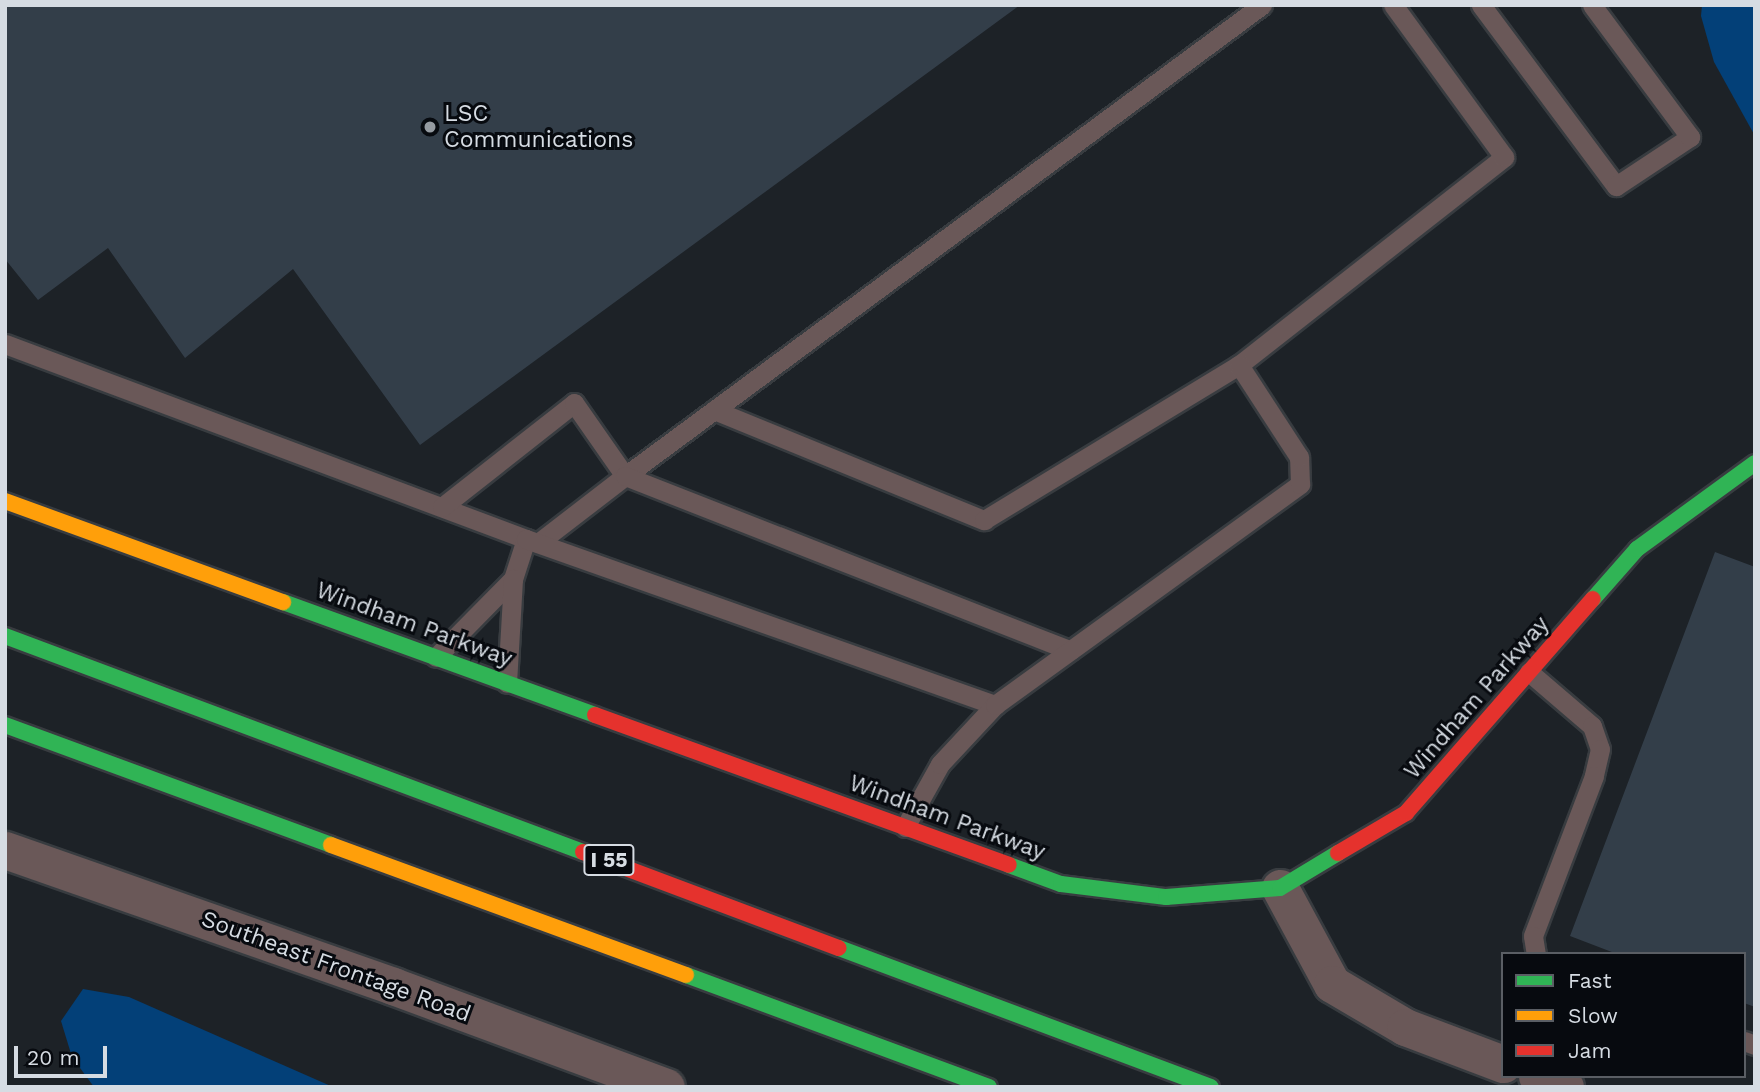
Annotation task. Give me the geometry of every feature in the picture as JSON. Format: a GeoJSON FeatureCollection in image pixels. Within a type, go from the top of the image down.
{"type":"FeatureCollection","features":[{"type":"Feature","properties":{"kind":"main road","name":"Windham Parkway"},"geometry":{"type":"LineString","coordinates":[[5,501],[1061,884],[1166,897],[1280,888],[1406,813],[1637,548],[1755,463]]}},
{"type":"Feature","properties":{"kind":"main road","name":"I 55"},"geometry":{"type":"LineString","coordinates":[[5,636],[1211,1087]]}},
{"type":"Feature","properties":{"kind":"main road"},"geometry":{"type":"LineString","coordinates":[[5,725],[989,1087]]}},
{"type":"Feature","properties":{"kind":"street","name":"Southeast Frontage Road"},"geometry":{"type":"LineString","coordinates":[[5,850],[393,986],[666,1087]]}},
{"type":"Feature","properties":{"kind":"street"},"geometry":{"type":"LineString","coordinates":[[1280,888],[1332,984],[1405,1027],[1501,1063]]}},
{"type":"Feature","properties":{"kind":"street"},"geometry":{"type":"LineString","coordinates":[[1541,1078],[1565,1087]]}},
{"type":"Feature","properties":{"kind":"lane"},"geometry":{"type":"LineString","coordinates":[[436,657],[513,579],[532,541],[625,476],[1262,5]]}},
{"type":"Feature","properties":{"kind":"lane"},"geometry":{"type":"LineString","coordinates":[[714,410],[984,520],[1239,365],[1504,157],[1392,5]]}},
{"type":"Feature","properties":{"kind":"lane"},"geometry":{"type":"LineString","coordinates":[[1481,5],[1616,186],[1690,137],[1592,5]]}},
{"type":"Feature","properties":{"kind":"lane"},"geometry":{"type":"LineString","coordinates":[[5,344],[532,541],[995,705]]}},
{"type":"Feature","properties":{"kind":"lane"},"geometry":{"type":"LineString","coordinates":[[905,827],[940,764],[995,705],[1300,484],[1299,457],[1239,365]]}},
{"type":"Feature","properties":{"kind":"lane"},"geometry":{"type":"LineString","coordinates":[[442,507],[574,403],[625,476],[1070,650]]}},
{"type":"Feature","properties":{"kind":"lane"},"geometry":{"type":"LineString","coordinates":[[507,683],[513,579]]}},
{"type":"Feature","properties":{"kind":"lane"},"geometry":{"type":"LineString","coordinates":[[1529,672],[1592,726],[1600,749],[1594,776],[1533,936],[1536,952]]}},
{"type":"Feature","properties":{"kind":"water"},"geometry":{"type":"Polygon","coordinates":[[[1702,5],[1755,5],[1755,136],[1714,62],[1701,16],[1702,5]]]}},
{"type":"Feature","properties":{"kind":"water"},"geometry":{"type":"Polygon","coordinates":[[[83,989],[129,997],[333,1087],[94,1087],[72,1057],[61,1021],[83,989]]]}},
{"type":"Feature","properties":{"kind":"building","name":"LSC Communications"},"geometry":{"type":"Polygon","coordinates":[[[5,5],[1020,5],[420,445],[293,269],[185,358],[108,248],[38,300],[5,259],[5,5]]]}},
{"type":"Feature","properties":{"kind":"building"},"geometry":{"type":"Polygon","coordinates":[[[1715,552],[1755,567],[1755,1007],[1746,1004],[1746,952],[1612,952],[1570,936],[1715,552]]]}},
{"type":"Feature","properties":{"kind":"traffic: fast"},"geometry":{"type":"LineString","coordinates":[[1593,599],[1637,549],[1755,463]]}},
{"type":"Feature","properties":{"kind":"traffic: fast"},"geometry":{"type":"LineString","coordinates":[[283,602],[595,715]]}},
{"type":"Feature","properties":{"kind":"traffic: fast"},"geometry":{"type":"LineString","coordinates":[[5,636],[583,852]]}},
{"type":"Feature","properties":{"kind":"traffic: fast"},"geometry":{"type":"LineString","coordinates":[[5,725],[331,845]]}},
{"type":"Feature","properties":{"kind":"traffic: fast"},"geometry":{"type":"LineString","coordinates":[[1009,865],[1061,884],[1166,897],[1280,888],[1338,853]]}},
{"type":"Feature","properties":{"kind":"traffic: fast"},"geometry":{"type":"LineString","coordinates":[[839,948],[1211,1087]]}},
{"type":"Feature","properties":{"kind":"traffic: fast"},"geometry":{"type":"LineString","coordinates":[[686,975],[989,1087]]}},
{"type":"Feature","properties":{"kind":"traffic: slow"},"geometry":{"type":"LineString","coordinates":[[5,501],[283,602]]}},
{"type":"Feature","properties":{"kind":"traffic: slow"},"geometry":{"type":"LineString","coordinates":[[331,845],[686,975]]}},
{"type":"Feature","properties":{"kind":"traffic: jam"},"geometry":{"type":"LineString","coordinates":[[1338,853],[1406,813],[1593,599]]}},
{"type":"Feature","properties":{"kind":"traffic: jam"},"geometry":{"type":"LineString","coordinates":[[595,715],[1009,865]]}},
{"type":"Feature","properties":{"kind":"traffic: jam"},"geometry":{"type":"LineString","coordinates":[[583,852],[839,948]]}},
{"type":"Feature","properties":{"kind":"place","name":"LSC Communications"},"geometry":{"type":"Point","coordinates":[430,127]}}]}
